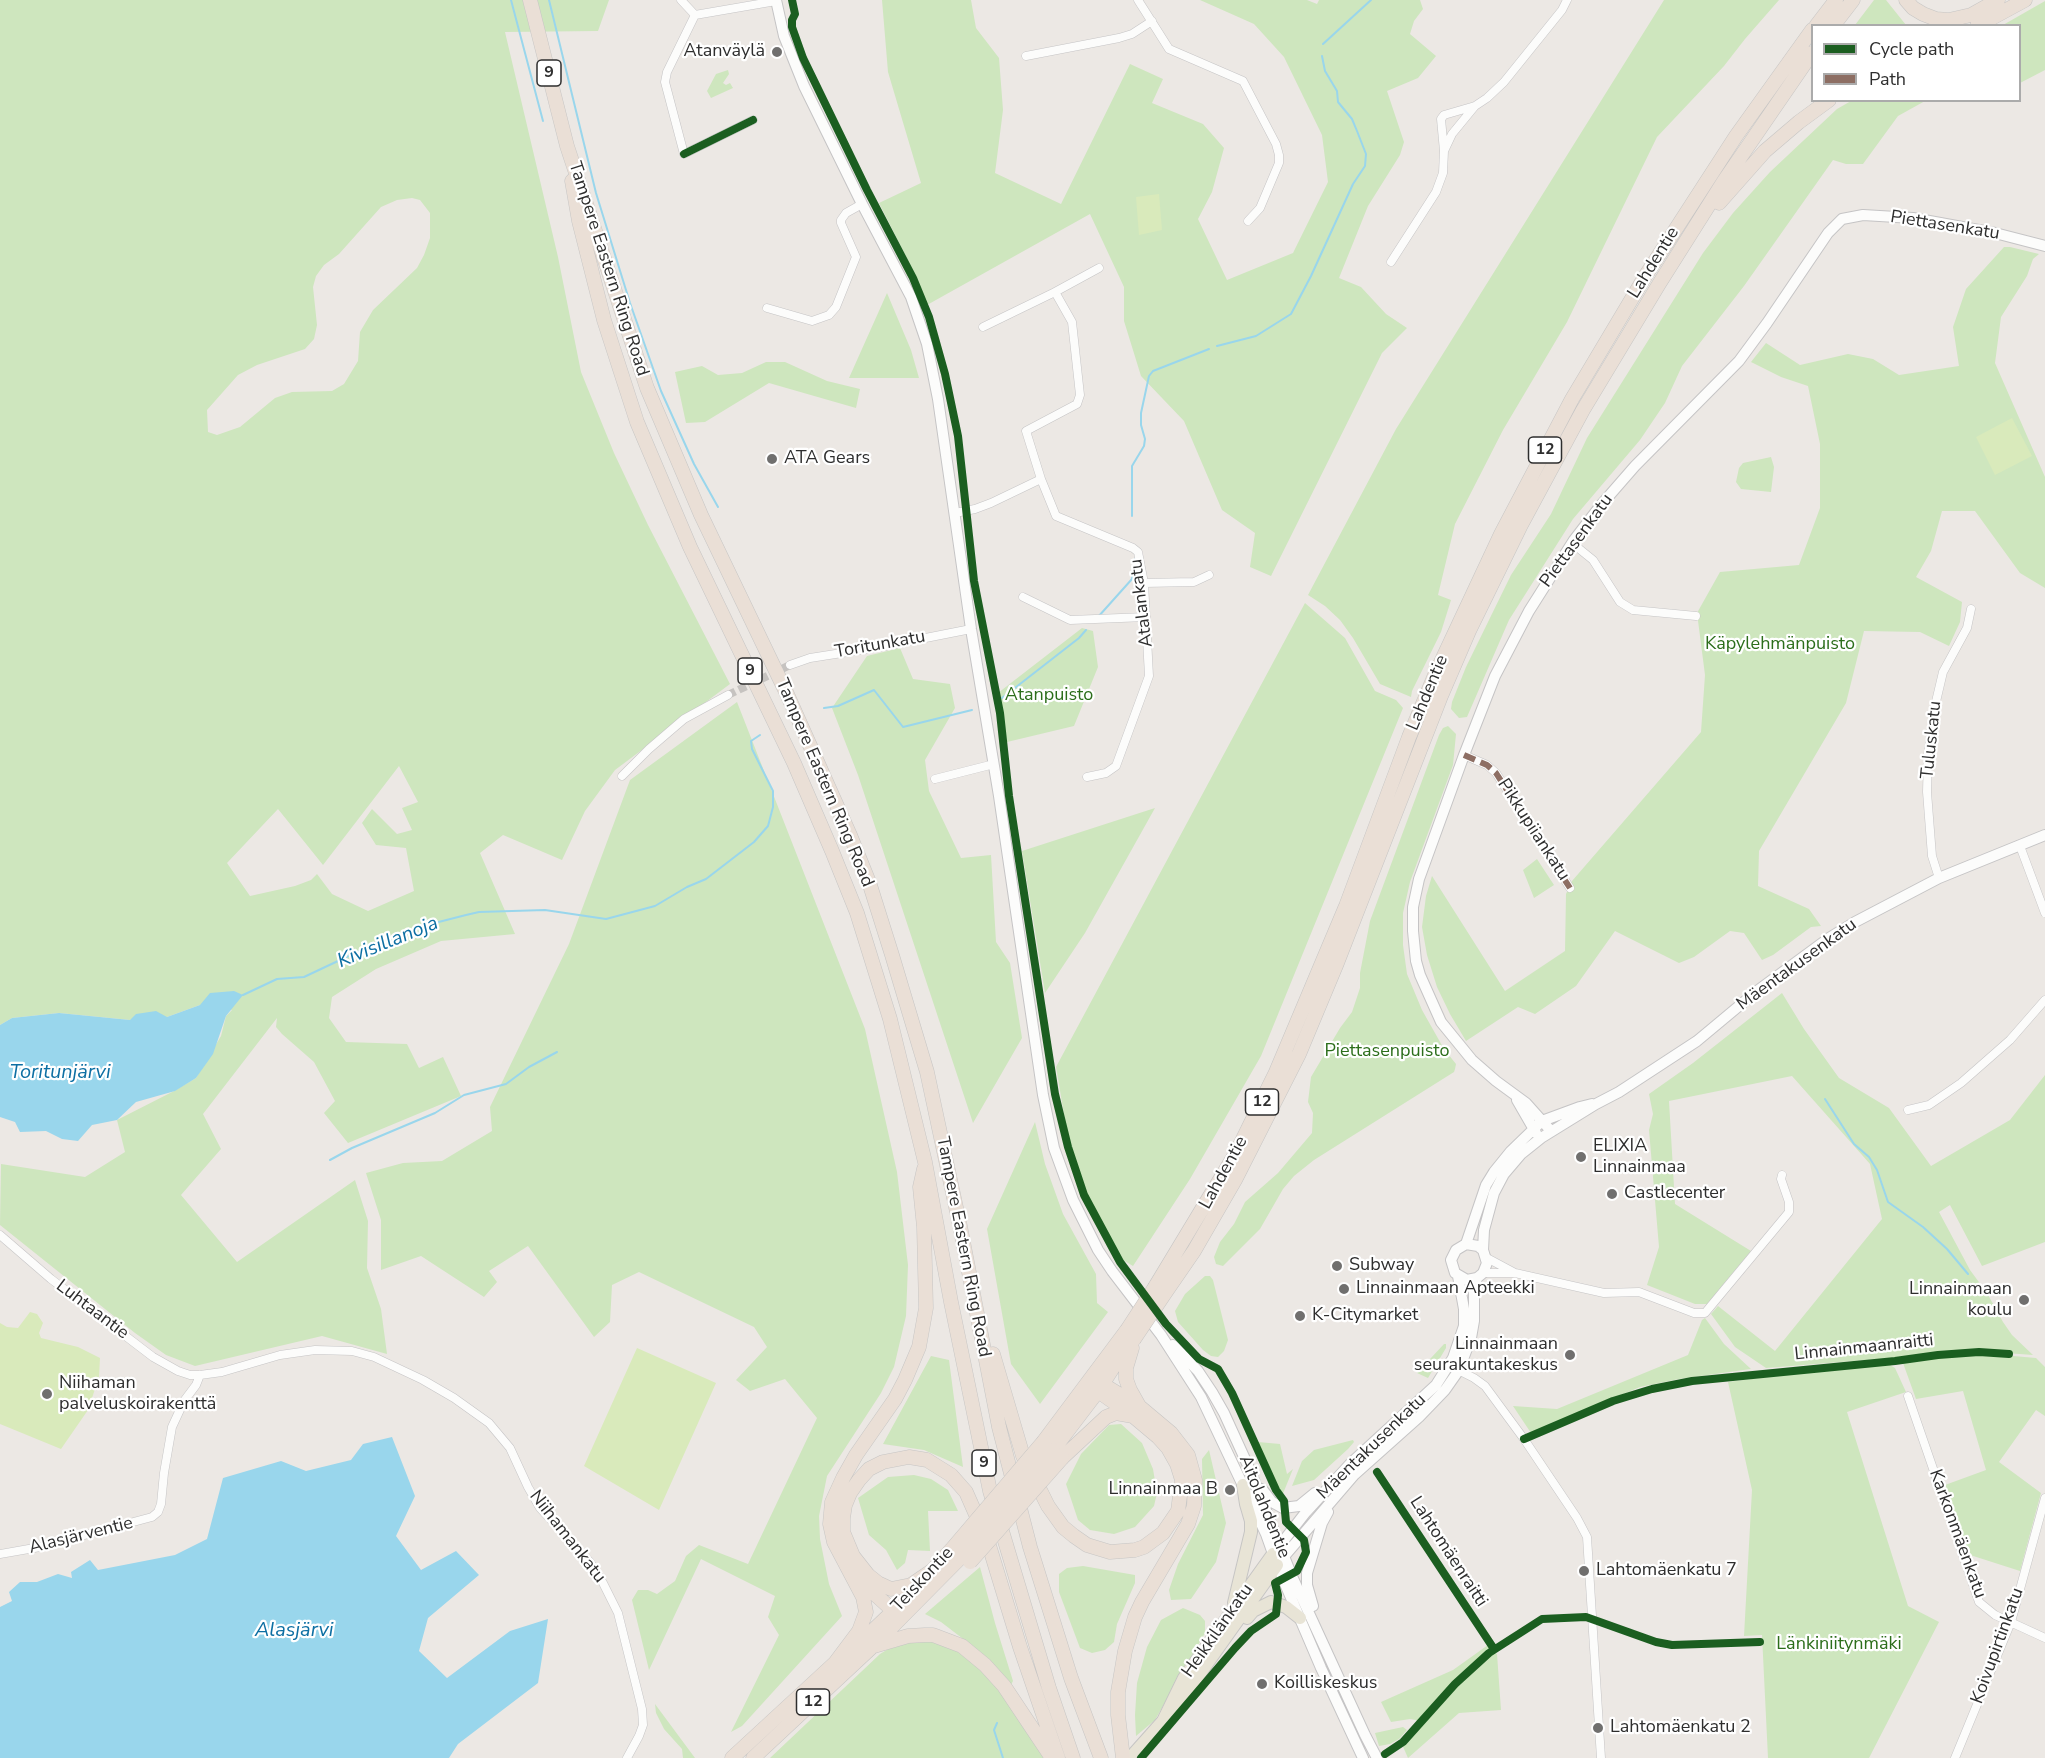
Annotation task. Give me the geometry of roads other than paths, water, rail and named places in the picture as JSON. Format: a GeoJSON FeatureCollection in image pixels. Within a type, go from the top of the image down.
{"type":"FeatureCollection","features":[{"type":"Feature","properties":{"kind":"highway","name":"9"},"geometry":{"type":"LineString","coordinates":[[530,0],[567,146]]}},
{"type":"Feature","properties":{"kind":"highway"},"geometry":{"type":"LineString","coordinates":[[1818,24],[1836,0]]}},
{"type":"Feature","properties":{"kind":"highway"},"geometry":{"type":"LineString","coordinates":[[1835,24],[1853,0]]}},
{"type":"Feature","properties":{"kind":"highway"},"geometry":{"type":"LineString","coordinates":[[1906,0],[1923,14],[1936,19],[1949,20],[1971,15],[1998,0]]}},
{"type":"Feature","properties":{"kind":"highway"},"geometry":{"type":"LineString","coordinates":[[1981,24],[2025,0]]}},
{"type":"Feature","properties":{"kind":"highway","name":"Lahdentie"},"geometry":{"type":"LineString","coordinates":[[1097,1385],[1123,1352],[1131,1335],[1159,1292],[1236,1153],[1281,1062],[1346,906],[1405,747],[1435,675],[1500,534],[1572,399],[1646,275],[1736,136],[1811,31]]}},
{"type":"Feature","properties":{"kind":"highway","name":"Lahdentie"},"geometry":{"type":"LineString","coordinates":[[1159,1292],[1194,1251],[1235,1180],[1299,1054],[1356,915],[1427,728],[1494,578],[1582,410],[1724,181],[1811,54]]}},
{"type":"Feature","properties":{"kind":"highway"},"geometry":{"type":"LineString","coordinates":[[1659,284],[1728,192],[1765,152],[1826,102]]}},
{"type":"Feature","properties":{"kind":"highway","name":"Tampere Eastern Ring Road"},"geometry":{"type":"LineString","coordinates":[[567,146],[647,388],[701,515],[787,694],[869,882],[927,1072],[999,1426],[1030,1548],[1071,1678],[1101,1758]]}},
{"type":"Feature","properties":{"kind":"highway","name":"Tampere Eastern Ring Road"},"geometry":{"type":"LineString","coordinates":[[567,146],[579,221],[604,320],[628,396],[664,488],[794,764],[857,913],[891,1019],[925,1161],[990,1491],[1048,1688],[1073,1758]]}},
{"type":"Feature","properties":{"kind":"highway"},"geometry":{"type":"LineString","coordinates":[[835,1663],[859,1631],[866,1612],[863,1597],[834,1542],[830,1524],[832,1502],[852,1463],[900,1389],[919,1347],[926,1308],[924,1227],[920,1187],[925,1161]]}},
{"type":"Feature","properties":{"kind":"highway"},"geometry":{"type":"LineString","coordinates":[[973,1294],[1023,1456],[1039,1492],[1057,1519],[1074,1536],[1087,1545],[1110,1552],[1135,1550],[1153,1541],[1171,1523],[1178,1511],[1181,1496],[1182,1480],[1177,1464],[1168,1448],[1137,1412],[1126,1379],[1131,1335]]}},
{"type":"Feature","properties":{"kind":"highway"},"geometry":{"type":"LineString","coordinates":[[1097,1385],[1171,1433],[1188,1455],[1195,1480],[1194,1506],[1188,1524],[1142,1602],[1125,1652],[1118,1692],[1123,1758]]}},
{"type":"Feature","properties":{"kind":"highway","name":"Teiskontie"},"geometry":{"type":"LineString","coordinates":[[732,1758],[835,1663],[930,1591],[1053,1450],[1097,1385]]}},
{"type":"Feature","properties":{"kind":"highway"},"geometry":{"type":"LineString","coordinates":[[1053,1450],[1106,1417],[1116,1413],[1137,1412]]}},
{"type":"Feature","properties":{"kind":"highway"},"geometry":{"type":"LineString","coordinates":[[933,1570],[911,1585],[891,1589],[868,1575],[853,1556],[843,1532],[845,1505],[850,1493],[869,1469],[883,1462],[909,1457],[927,1460],[951,1475],[966,1492],[987,1542],[1058,1758]]}},
{"type":"Feature","properties":{"kind":"highway","name":"Teiskontie"},"geometry":{"type":"LineString","coordinates":[[753,1758],[872,1647],[933,1570],[961,1556]]}},
{"type":"Feature","properties":{"kind":"highway"},"geometry":{"type":"LineString","coordinates":[[849,1570],[900,1612]]}},
{"type":"Feature","properties":{"kind":"highway"},"geometry":{"type":"LineString","coordinates":[[872,1647],[908,1636],[925,1635],[933,1635],[962,1646],[985,1665],[1004,1686],[1052,1758]]}},
{"type":"Feature","properties":{"kind":"main road","name":"Aitolahdentie"},"geometry":{"type":"LineString","coordinates":[[779,0],[784,36],[804,86],[911,297],[927,344],[938,399],[1043,1095],[1054,1148],[1072,1200],[1098,1250],[1161,1335],[1201,1397],[1320,1635],[1377,1758]]}},
{"type":"Feature","properties":{"kind":"main road","name":"Piettasenkatu"},"geometry":{"type":"LineString","coordinates":[[1551,1131],[1526,1103],[1472,1060],[1441,1022],[1420,975],[1414,946],[1413,906],[1419,879],[1485,698],[1510,647],[1552,573],[1572,543],[1635,466],[1738,361],[1828,233],[1842,219],[1863,215],[1913,218],[1995,233],[2045,246]]}},
{"type":"Feature","properties":{"kind":"main road","name":"Mäentakusenkatu"},"geometry":{"type":"LineString","coordinates":[[1485,1254],[1486,1221],[1494,1193],[1504,1174],[1521,1154],[1541,1138],[1619,1092],[1697,1041],[1756,991],[1829,938],[1939,878],[2045,835]]}},
{"type":"Feature","properties":{"kind":"main road","name":"Piettasenkatu"},"geometry":{"type":"LineString","coordinates":[[1511,1093],[1541,1138]]}},
{"type":"Feature","properties":{"kind":"main road","name":"Mäentakusenkatu"},"geometry":{"type":"LineString","coordinates":[[1466,1244],[1480,1201],[1494,1172],[1533,1129],[1542,1121],[1580,1107],[1596,1104]]}},
{"type":"Feature","properties":{"kind":"main road"},"geometry":{"type":"LineString","coordinates":[[1466,1244],[1478,1246],[1485,1254],[1487,1263],[1480,1276],[1467,1280],[1458,1276],[1453,1269],[1451,1260],[1456,1250],[1466,1244]]}},
{"type":"Feature","properties":{"kind":"main road","name":"Mäentakusenkatu"},"geometry":{"type":"LineString","coordinates":[[1279,1555],[1341,1473],[1454,1368],[1464,1326],[1464,1309],[1458,1276]]}},
{"type":"Feature","properties":{"kind":"main road","name":"Mäentakusenkatu"},"geometry":{"type":"LineString","coordinates":[[1279,1555],[1354,1475],[1419,1417],[1444,1390],[1472,1338],[1474,1288],[1480,1276]]}},
{"type":"Feature","properties":{"kind":"main road","name":"Aitolahdentie"},"geometry":{"type":"LineString","coordinates":[[1161,1335],[1198,1371],[1212,1392],[1250,1470],[1300,1618],[1363,1758]]}},
{"type":"Feature","properties":{"kind":"main road"},"geometry":{"type":"LineString","coordinates":[[1250,1470],[1266,1496],[1283,1508],[1299,1506],[1306,1502],[1320,1488],[1341,1473]]}},
{"type":"Feature","properties":{"kind":"main road"},"geometry":{"type":"LineString","coordinates":[[1320,1635],[1306,1585],[1307,1573],[1322,1523],[1330,1507],[1354,1475]]}},
{"type":"Feature","properties":{"kind":"main road"},"geometry":{"type":"LineString","coordinates":[[1231,1613],[1251,1532],[1251,1521],[1243,1485]]}},
{"type":"Feature","properties":{"kind":"main road","name":"Heikkilänkatu"},"geometry":{"type":"LineString","coordinates":[[1160,1725],[1184,1678],[1231,1613],[1279,1555]]}},
{"type":"Feature","properties":{"kind":"main road","name":"Heikkilänkatu"},"geometry":{"type":"LineString","coordinates":[[1130,1758],[1174,1710],[1215,1655],[1279,1555]]}},
{"type":"Feature","properties":{"kind":"main road"},"geometry":{"type":"LineString","coordinates":[[1215,1655],[1230,1641],[1253,1611],[1263,1604],[1278,1603],[1300,1618]]}},
{"type":"Feature","properties":{"kind":"street"},"geometry":{"type":"LineString","coordinates":[[681,0],[695,15]]}},
{"type":"Feature","properties":{"kind":"street"},"geometry":{"type":"LineString","coordinates":[[695,15],[779,0]]}},
{"type":"Feature","properties":{"kind":"street"},"geometry":{"type":"LineString","coordinates":[[1138,0],[1165,44],[1175,53],[1243,81],[1276,144],[1279,163],[1260,208],[1248,221]]}},
{"type":"Feature","properties":{"kind":"street"},"geometry":{"type":"LineString","coordinates":[[1444,151],[1452,134],[1475,106],[1504,82],[1565,1]]}},
{"type":"Feature","properties":{"kind":"street"},"geometry":{"type":"LineString","coordinates":[[695,15],[667,72],[665,82],[684,154],[753,120]]}},
{"type":"Feature","properties":{"kind":"street"},"geometry":{"type":"LineString","coordinates":[[1026,56],[1119,38],[1132,34],[1152,21]]}},
{"type":"Feature","properties":{"kind":"street"},"geometry":{"type":"LineString","coordinates":[[1390,262],[1436,192],[1443,173],[1444,151],[1441,119],[1443,114],[1475,106]]}},
{"type":"Feature","properties":{"kind":"street"},"geometry":{"type":"LineString","coordinates":[[766,308],[812,321],[829,315],[836,307],[856,257],[841,223],[842,218],[846,213],[862,204]]}},
{"type":"Feature","properties":{"kind":"street"},"geometry":{"type":"LineString","coordinates":[[983,327],[1099,268]]}},
{"type":"Feature","properties":{"kind":"street"},"geometry":{"type":"LineString","coordinates":[[955,513],[991,503],[1041,479],[1026,431],[1077,404],[1080,395],[1072,322],[1055,292]]}},
{"type":"Feature","properties":{"kind":"street","name":"Atalankatu"},"geometry":{"type":"LineString","coordinates":[[1041,479],[1056,516],[1138,552],[1144,583],[1149,676],[1146,687],[1116,766],[1107,773],[1087,777]]}},
{"type":"Feature","properties":{"kind":"street"},"geometry":{"type":"LineString","coordinates":[[1572,543],[1593,560],[1620,602],[1632,610],[1696,616]]}},
{"type":"Feature","properties":{"kind":"street"},"geometry":{"type":"LineString","coordinates":[[1144,583],[1194,582],[1209,575]]}},
{"type":"Feature","properties":{"kind":"street"},"geometry":{"type":"LineString","coordinates":[[1023,597],[1070,620],[1146,617]]}},
{"type":"Feature","properties":{"kind":"street","name":"Tuluskatu"},"geometry":{"type":"LineString","coordinates":[[1939,878],[1932,856],[1927,792],[1928,754],[1934,710],[1943,672],[1966,628],[1971,609]]}},
{"type":"Feature","properties":{"kind":"street","name":"Toritunkatu"},"geometry":{"type":"LineString","coordinates":[[790,665],[810,658],[888,646],[971,629]]}},
{"type":"Feature","properties":{"kind":"street"},"geometry":{"type":"LineString","coordinates":[[622,776],[684,719],[728,695]]}},
{"type":"Feature","properties":{"kind":"street","name":"Pikkupiiankatu"},"geometry":{"type":"LineString","coordinates":[[1464,755],[1487,765],[1496,772],[1570,888]]}},
{"type":"Feature","properties":{"kind":"street"},"geometry":{"type":"LineString","coordinates":[[935,779],[994,764]]}},
{"type":"Feature","properties":{"kind":"street"},"geometry":{"type":"LineString","coordinates":[[2020,846],[2045,913]]}},
{"type":"Feature","properties":{"kind":"street"},"geometry":{"type":"LineString","coordinates":[[1908,1110],[1929,1105],[1961,1083],[2010,1040],[2045,1000]]}},
{"type":"Feature","properties":{"kind":"street"},"geometry":{"type":"LineString","coordinates":[[1480,1276],[1515,1273],[1604,1293],[1639,1292],[1694,1313],[1705,1313],[1789,1212],[1789,1202],[1781,1179],[1782,1175]]}},
{"type":"Feature","properties":{"kind":"street","name":"Luhtaantie"},"geometry":{"type":"LineString","coordinates":[[0,1235],[51,1279],[153,1357],[169,1367],[190,1375]]}},
{"type":"Feature","properties":{"kind":"street"},"geometry":{"type":"LineString","coordinates":[[1485,1254],[1515,1273]]}},
{"type":"Feature","properties":{"kind":"street","name":"Niihamankatu"},"geometry":{"type":"LineString","coordinates":[[190,1375],[222,1372],[280,1355],[315,1350],[352,1351],[374,1357],[423,1380],[454,1398],[489,1423],[510,1448],[540,1508],[590,1562],[618,1613],[642,1709],[643,1725],[627,1758]]}},
{"type":"Feature","properties":{"kind":"street"},"geometry":{"type":"LineString","coordinates":[[1454,1368],[1485,1386],[1524,1439],[1577,1518],[1587,1537],[1601,1758]]}},
{"type":"Feature","properties":{"kind":"street","name":"Alasjärventie"},"geometry":{"type":"LineString","coordinates":[[0,1554],[40,1547],[152,1518],[158,1512],[161,1504],[172,1427],[200,1375]]}},
{"type":"Feature","properties":{"kind":"street","name":"Karkonmäenkatu"},"geometry":{"type":"LineString","coordinates":[[1908,1396],[1979,1602],[1995,1615],[2045,1638]]}},
{"type":"Feature","properties":{"kind":"street","name":"Koivupirtinkatu"},"geometry":{"type":"LineString","coordinates":[[1955,1758],[2011,1622],[2045,1498]]}},
{"type":"Feature","properties":{"kind":"water","name":"Toritunjärvi"},"geometry":{"type":"Polygon","coordinates":[[[234,991],[243,995],[226,1016],[213,1054],[196,1078],[175,1091],[136,1102],[117,1120],[92,1125],[78,1141],[62,1139],[46,1131],[20,1132],[15,1122],[0,1117],[0,1025],[12,1018],[59,1013],[130,1020],[136,1014],[156,1011],[167,1017],[200,1005],[210,993],[234,991]]]}},
{"type":"Feature","properties":{"kind":"water","name":"Alasjärvi"},"geometry":{"type":"Polygon","coordinates":[[[392,1437],[415,1496],[396,1536],[421,1570],[456,1551],[479,1575],[428,1618],[419,1651],[447,1678],[510,1631],[548,1619],[538,1683],[458,1744],[449,1758],[0,1758],[0,1607],[12,1601],[9,1592],[20,1582],[37,1582],[58,1574],[72,1578],[71,1572],[90,1560],[98,1570],[175,1555],[207,1539],[223,1478],[281,1461],[306,1471],[351,1460],[363,1444],[392,1437]]]}},
{"type":"Feature","properties":{"kind":"waterway"},"geometry":{"type":"LineString","coordinates":[[511,0],[543,121]]}},
{"type":"Feature","properties":{"kind":"waterway"},"geometry":{"type":"LineString","coordinates":[[549,0],[596,193],[630,303],[661,391],[694,464],[718,507]]}},
{"type":"Feature","properties":{"kind":"waterway"},"geometry":{"type":"LineString","coordinates":[[1323,44],[1371,0]]}},
{"type":"Feature","properties":{"kind":"waterway"},"geometry":{"type":"LineString","coordinates":[[1217,346],[1256,336],[1291,314],[1353,184],[1365,166],[1366,154],[1352,119],[1338,102],[1337,91],[1325,71],[1322,56]]}},
{"type":"Feature","properties":{"kind":"waterway"},"geometry":{"type":"LineString","coordinates":[[1132,516],[1132,466],[1144,446],[1141,413],[1149,376],[1153,371],[1209,349]]}},
{"type":"Feature","properties":{"kind":"waterway"},"geometry":{"type":"LineString","coordinates":[[1098,617],[1132,579],[1135,559]]}},
{"type":"Feature","properties":{"kind":"waterway"},"geometry":{"type":"LineString","coordinates":[[1002,698],[1079,638],[1086,630]]}},
{"type":"Feature","properties":{"kind":"waterway","name":"Kivisillanoja"},"geometry":{"type":"LineString","coordinates":[[824,708],[838,706],[874,690],[903,727],[972,710]]}},
{"type":"Feature","properties":{"kind":"waterway","name":"Kivisillanoja"},"geometry":{"type":"LineString","coordinates":[[243,995],[277,979],[304,977],[357,952],[387,943],[423,926],[479,912],[545,910],[606,919],[655,906],[687,887],[706,879],[754,842],[768,826],[773,807],[773,791],[752,749],[751,741],[760,735]]}},
{"type":"Feature","properties":{"kind":"waterway"},"geometry":{"type":"LineString","coordinates":[[330,1160],[352,1148],[435,1113],[464,1095],[506,1084],[529,1067],[557,1052]]}},
{"type":"Feature","properties":{"kind":"waterway"},"geometry":{"type":"LineString","coordinates":[[1825,1099],[1854,1144],[1869,1157],[1877,1170],[1888,1202],[1923,1227],[1947,1249],[1968,1274]]}},
{"type":"Feature","properties":{"kind":"waterway"},"geometry":{"type":"LineString","coordinates":[[997,1723],[994,1730],[1003,1758]]}},
{"type":"Feature","properties":{"kind":"tunnel"},"geometry":{"type":"LineString","coordinates":[[728,695],[790,665]]}},
{"type":"Feature","properties":{"kind":"place","name":"Atanväylä"},"geometry":{"type":"Point","coordinates":[777,52]}},
{"type":"Feature","properties":{"kind":"place","name":"ATA Gears"},"geometry":{"type":"Point","coordinates":[772,459]}},
{"type":"Feature","properties":{"kind":"place","name":"ELIXIA Linnainmaa"},"geometry":{"type":"Point","coordinates":[1581,1157]}},
{"type":"Feature","properties":{"kind":"place","name":"Castlecenter"},"geometry":{"type":"Point","coordinates":[1612,1194]}},
{"type":"Feature","properties":{"kind":"place","name":"Subway"},"geometry":{"type":"Point","coordinates":[1337,1266]}},
{"type":"Feature","properties":{"kind":"place","name":"Linnainmaan Apteekki"},"geometry":{"type":"Point","coordinates":[1344,1289]}},
{"type":"Feature","properties":{"kind":"place","name":"Linnainmaan koulu"},"geometry":{"type":"Point","coordinates":[2024,1300]}},
{"type":"Feature","properties":{"kind":"place","name":"K-Citymarket"},"geometry":{"type":"Point","coordinates":[1300,1316]}},
{"type":"Feature","properties":{"kind":"place","name":"Linnainmaan seurakuntakeskus"},"geometry":{"type":"Point","coordinates":[1570,1355]}},
{"type":"Feature","properties":{"kind":"place","name":"Niihaman palveluskoirakenttä"},"geometry":{"type":"Point","coordinates":[47,1394]}},
{"type":"Feature","properties":{"kind":"place","name":"Linnainmaa B"},"geometry":{"type":"Point","coordinates":[1230,1490]}},
{"type":"Feature","properties":{"kind":"place","name":"Lahtomäenkatu 7"},"geometry":{"type":"Point","coordinates":[1584,1571]}},
{"type":"Feature","properties":{"kind":"place","name":"Koilliskeskus"},"geometry":{"type":"Point","coordinates":[1262,1684]}},
{"type":"Feature","properties":{"kind":"place","name":"Lahtomäenkatu 2"},"geometry":{"type":"Point","coordinates":[1598,1728]}},
{"type":"Feature","properties":{"kind":"park label","name":"Käpylehmänpuisto"},"geometry":{"type":"Point","coordinates":[1780,645]}},
{"type":"Feature","properties":{"kind":"park label","name":"Atanpuisto"},"geometry":{"type":"Point","coordinates":[1049,696]}},
{"type":"Feature","properties":{"kind":"park label","name":"Piettasenpuisto"},"geometry":{"type":"Point","coordinates":[1387,1052]}},
{"type":"Feature","properties":{"kind":"park label","name":"Länkiniitynmäki"},"geometry":{"type":"Point","coordinates":[1839,1645]}}]}
